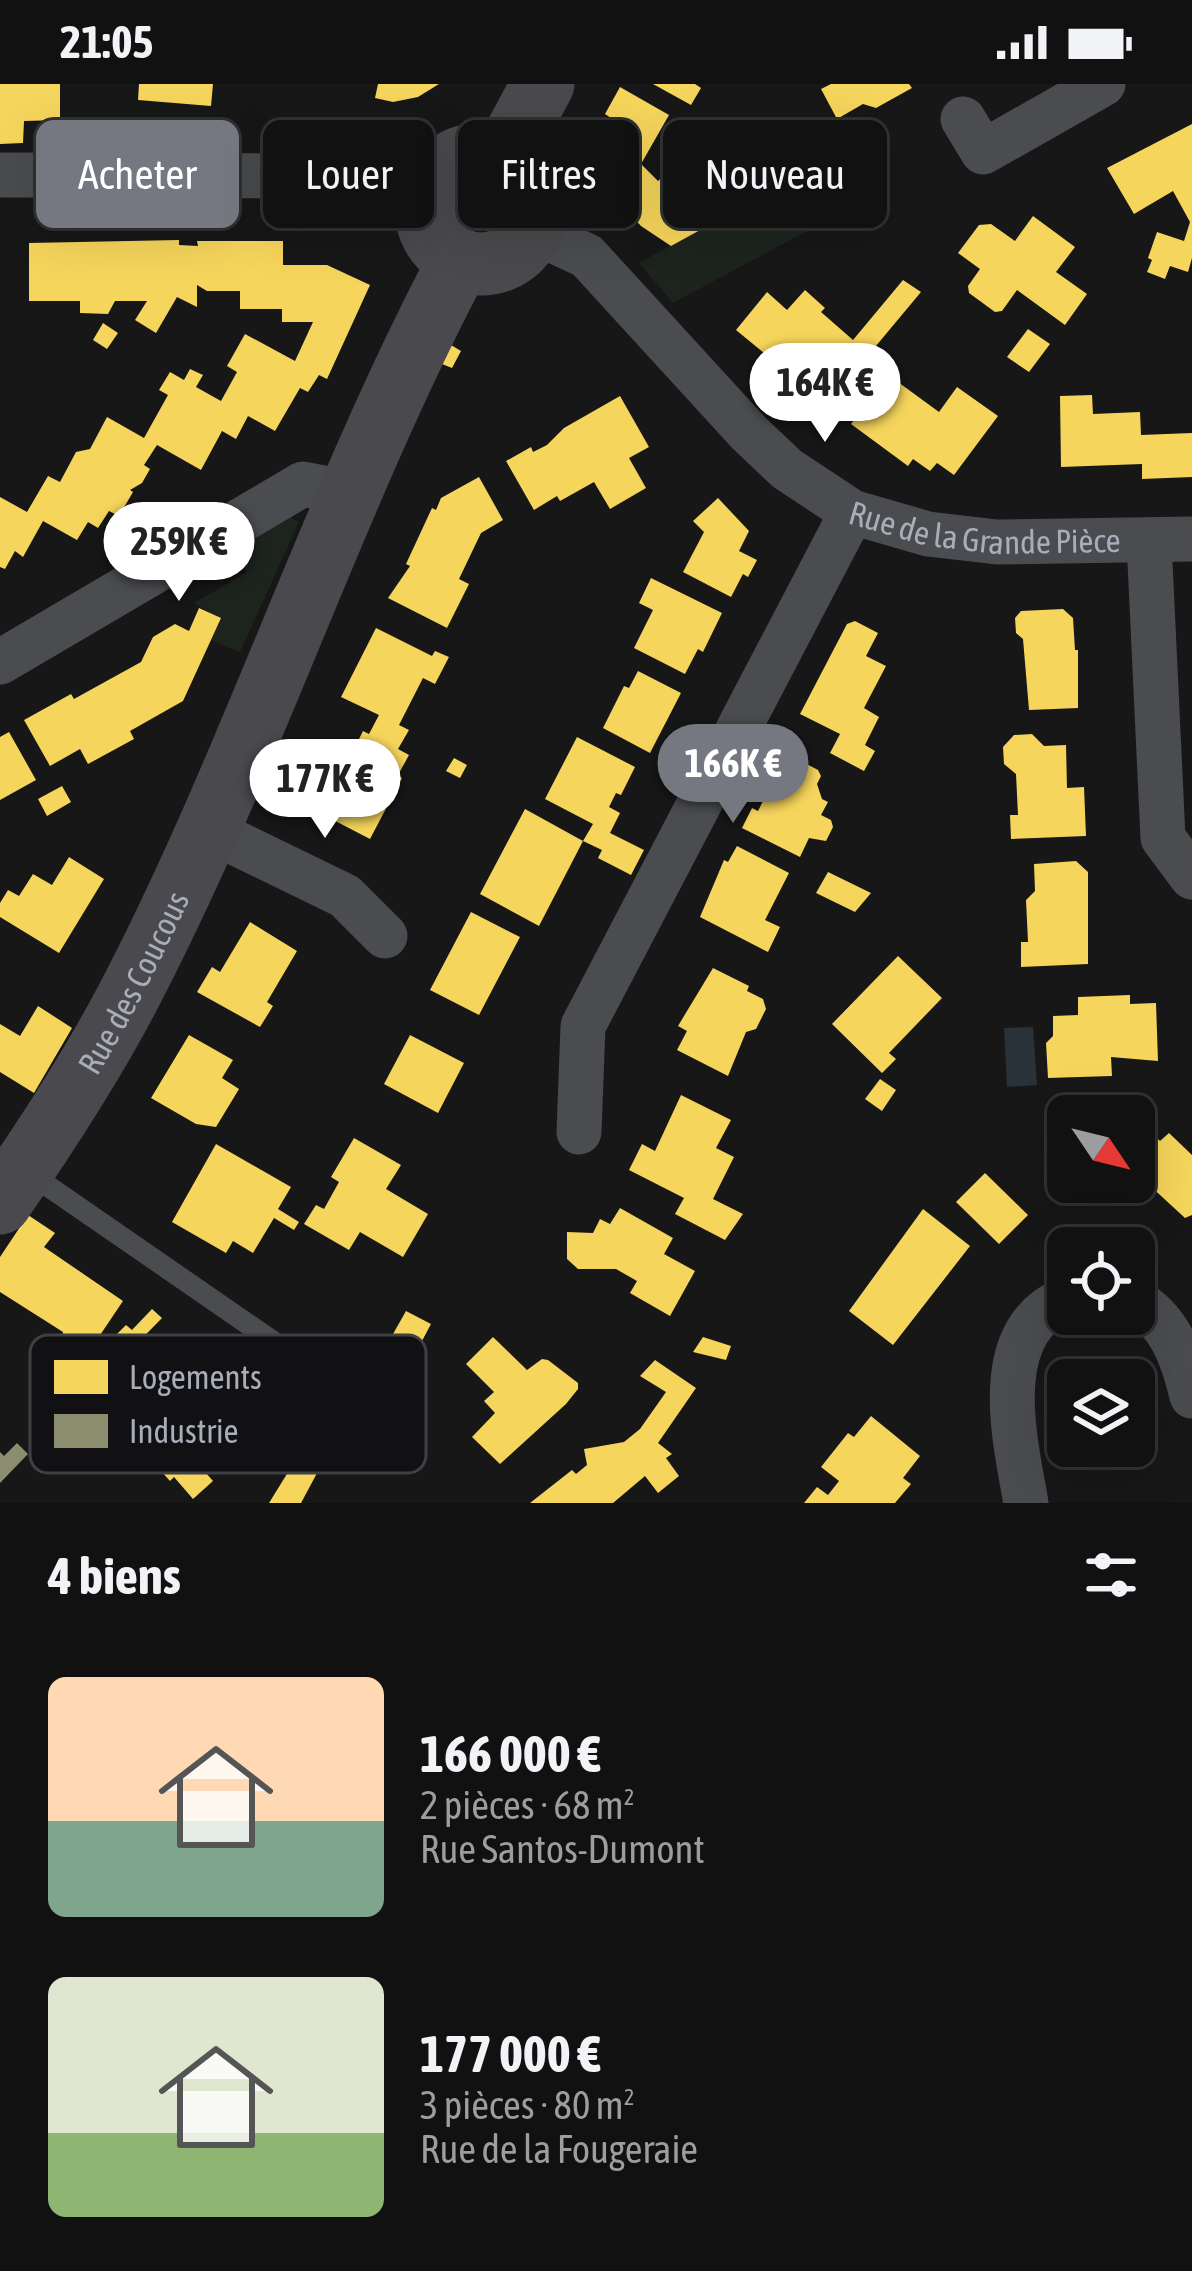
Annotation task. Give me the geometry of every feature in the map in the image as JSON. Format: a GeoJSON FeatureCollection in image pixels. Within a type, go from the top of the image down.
{"type":"FeatureCollection","features":[{"type":"Feature","properties":{"kind":"street"},"geometry":{"type":"LineString","coordinates":[[523,120],[543,84]]}},
{"type":"Feature","properties":{"kind":"street"},"geometry":{"type":"LineString","coordinates":[[963,119],[982,152],[1103,84]]}},
{"type":"Feature","properties":{"kind":"street"},"geometry":{"type":"LineString","coordinates":[[434,184],[458,159]]}},
{"type":"Feature","properties":{"kind":"street"},"geometry":{"type":"LineString","coordinates":[[0,175],[263,176]]}},
{"type":"Feature","properties":{"kind":"street"},"geometry":{"type":"LineString","coordinates":[[430,228],[445,251],[460,260],[484,264],[505,259],[523,245],[532,230]]}},
{"type":"Feature","properties":{"kind":"street","name":"Rue de la Grande Pièce"},"geometry":{"type":"LineString","coordinates":[[532,230],[586,256],[749,433],[787,469],[852,512],[928,534],[998,542],[1170,540]]}},
{"type":"Feature","properties":{"kind":"street","name":"Rue des Coucous"},"geometry":{"type":"LineString","coordinates":[[12,1186],[125,1003],[207,829],[350,493],[460,260]]}},
{"type":"Feature","properties":{"kind":"street"},"geometry":{"type":"LineString","coordinates":[[0,662],[303,484],[350,493]]}},
{"type":"Feature","properties":{"kind":"street"},"geometry":{"type":"LineString","coordinates":[[580,1132],[583,1026],[852,512]]}},
{"type":"Feature","properties":{"kind":"street"},"geometry":{"type":"LineString","coordinates":[[1170,540],[1163,838],[1192,877]]}},
{"type":"Feature","properties":{"kind":"street"},"geometry":{"type":"LineString","coordinates":[[207,829],[345,896],[385,936]]}},
{"type":"Feature","properties":{"kind":"street"},"geometry":{"type":"LineString","coordinates":[[1026,1503],[1011,1411],[1011,1374],[1032,1326],[1047,1314]]}},
{"type":"Feature","properties":{"kind":"street"},"geometry":{"type":"LineString","coordinates":[[1155,1314],[1182,1354],[1192,1396]]}},
{"type":"Feature","properties":{"kind":"lane","name":"Rue des Coucous"},"geometry":{"type":"LineString","coordinates":[[12,1186],[253,1335]]}},
{"type":"Feature","properties":{"kind":"shaded area"},"geometry":{"type":"Polygon","coordinates":[[[702,228],[813,228],[673,303],[639,263],[702,228]]]}},
{"type":"Feature","properties":{"kind":"shaded area"},"geometry":{"type":"Polygon","coordinates":[[[287,515],[299,522],[240,652],[211,640],[220,618],[194,603],[247,572],[233,544],[287,515]]]}},
{"type":"Feature","properties":{"kind":"shaded area"},"geometry":{"type":"Polygon","coordinates":[[[1033,1027],[1037,1085],[1007,1087],[1004,1028],[1033,1027]]]}},
{"type":"Feature","properties":{"kind":"building: Logements"},"geometry":{"type":"Polygon","coordinates":[[[0,84],[60,84],[60,120],[24,121],[23,143],[0,144],[0,84]]]}},
{"type":"Feature","properties":{"kind":"building: Logements"},"geometry":{"type":"Polygon","coordinates":[[[139,84],[213,84],[211,106],[138,100],[139,84]]]}},
{"type":"Feature","properties":{"kind":"building: Logements"},"geometry":{"type":"Polygon","coordinates":[[[378,84],[439,84],[418,97],[393,102],[375,98],[378,84]]]}},
{"type":"Feature","properties":{"kind":"building: Logements"},"geometry":{"type":"Polygon","coordinates":[[[653,84],[695,84],[701,88],[691,105],[653,84]]]}},
{"type":"Feature","properties":{"kind":"building: Logements"},"geometry":{"type":"Polygon","coordinates":[[[831,84],[909,84],[912,88],[876,108],[863,104],[837,119],[821,89],[831,84]]]}},
{"type":"Feature","properties":{"kind":"building: Logements"},"geometry":{"type":"Polygon","coordinates":[[[620,87],[669,115],[641,164],[658,181],[663,177],[663,228],[704,228],[671,246],[639,224],[639,120],[610,120],[605,114],[620,87]]]}},
{"type":"Feature","properties":{"kind":"building: Logements"},"geometry":{"type":"Polygon","coordinates":[[[1192,124],[1192,258],[1188,272],[1170,266],[1165,279],[1147,272],[1157,232],[1184,241],[1190,222],[1173,191],[1134,214],[1107,168],[1192,124]]]}},
{"type":"Feature","properties":{"kind":"building: Logements"},"geometry":{"type":"Polygon","coordinates":[[[1033,216],[1075,247],[1056,272],[1087,294],[1065,325],[1017,290],[1002,311],[995,312],[969,293],[968,286],[980,269],[958,253],[979,225],[991,224],[1015,241],[1033,216]]]}},
{"type":"Feature","properties":{"kind":"building: Logements"},"geometry":{"type":"Polygon","coordinates":[[[179,240],[179,245],[198,246],[197,241],[283,241],[283,265],[327,265],[370,285],[327,379],[319,375],[308,392],[300,388],[275,431],[248,416],[236,439],[222,431],[201,470],[157,445],[144,465],[150,469],[142,483],[130,490],[119,516],[109,511],[98,528],[88,522],[77,540],[43,521],[23,557],[15,551],[5,569],[0,567],[0,497],[27,512],[48,476],[60,482],[76,452],[90,449],[107,417],[144,438],[168,395],[159,390],[170,372],[184,380],[190,369],[203,375],[196,387],[221,401],[237,372],[227,366],[245,334],[295,361],[313,322],[282,322],[282,309],[240,309],[240,291],[207,291],[197,285],[197,307],[177,297],[156,333],[135,320],[147,301],[115,301],[108,314],[80,313],[80,301],[29,301],[29,243],[179,240]]]}},
{"type":"Feature","properties":{"kind":"building: Logements"},"geometry":{"type":"Polygon","coordinates":[[[903,280],[921,292],[830,401],[813,387],[818,380],[795,361],[787,372],[736,330],[767,292],[787,310],[805,290],[825,308],[821,312],[853,340],[903,280]]]}},
{"type":"Feature","properties":{"kind":"building: Logements"},"geometry":{"type":"Polygon","coordinates":[[[103,323],[118,333],[107,349],[93,340],[103,323]]]}},
{"type":"Feature","properties":{"kind":"building: Logements"},"geometry":{"type":"Polygon","coordinates":[[[1028,329],[1050,344],[1029,372],[1007,357],[1028,329]]]}},
{"type":"Feature","properties":{"kind":"building: Logements"},"geometry":{"type":"Polygon","coordinates":[[[451,345],[461,351],[452,368],[442,364],[451,345]]]}},
{"type":"Feature","properties":{"kind":"building: Logements"},"geometry":{"type":"Polygon","coordinates":[[[887,374],[939,412],[957,387],[998,416],[954,475],[937,463],[930,471],[913,459],[908,466],[851,424],[887,374]]]}},
{"type":"Feature","properties":{"kind":"building: Logements"},"geometry":{"type":"Polygon","coordinates":[[[1092,395],[1093,414],[1140,412],[1141,435],[1192,433],[1192,477],[1142,479],[1142,464],[1061,467],[1060,396],[1092,395]]]}},
{"type":"Feature","properties":{"kind":"building: Logements"},"geometry":{"type":"Polygon","coordinates":[[[620,396],[649,447],[629,458],[646,488],[610,509],[594,482],[534,510],[506,461],[531,447],[533,452],[547,445],[564,428],[620,396]]]}},
{"type":"Feature","properties":{"kind":"building: Logements"},"geometry":{"type":"Polygon","coordinates":[[[479,477],[503,520],[481,533],[459,579],[469,584],[447,628],[388,598],[410,566],[406,564],[432,508],[436,510],[441,498],[479,477]]]}},
{"type":"Feature","properties":{"kind":"building: Logements"},"geometry":{"type":"Polygon","coordinates":[[[718,498],[749,531],[739,551],[757,560],[731,597],[683,572],[704,532],[693,521],[718,498]]]}},
{"type":"Feature","properties":{"kind":"building: Logements"},"geometry":{"type":"Polygon","coordinates":[[[651,578],[722,613],[703,652],[698,649],[685,674],[634,648],[653,610],[639,603],[651,578]]]}},
{"type":"Feature","properties":{"kind":"building: Logements"},"geometry":{"type":"Polygon","coordinates":[[[199,608],[221,618],[183,701],[130,731],[134,739],[88,764],[80,749],[50,766],[24,720],[141,662],[153,637],[175,624],[189,631],[199,608]]]}},
{"type":"Feature","properties":{"kind":"building: Logements"},"geometry":{"type":"Polygon","coordinates":[[[1063,609],[1073,618],[1078,650],[1078,708],[1029,710],[1023,639],[1016,633],[1015,618],[1021,611],[1063,609]]]}},
{"type":"Feature","properties":{"kind":"building: Logements"},"geometry":{"type":"Polygon","coordinates":[[[855,621],[878,633],[866,656],[886,666],[864,708],[879,717],[865,745],[875,751],[864,771],[830,753],[840,734],[800,714],[847,624],[855,621]]]}},
{"type":"Feature","properties":{"kind":"building: Logements"},"geometry":{"type":"Polygon","coordinates":[[[376,628],[432,656],[435,651],[449,657],[435,684],[423,678],[399,725],[409,730],[398,749],[409,755],[370,839],[316,811],[349,749],[353,751],[363,731],[369,734],[379,715],[341,697],[376,628]]]}},
{"type":"Feature","properties":{"kind":"building: Logements"},"geometry":{"type":"Polygon","coordinates":[[[638,671],[681,693],[650,753],[603,728],[624,686],[629,688],[638,671]]]}},
{"type":"Feature","properties":{"kind":"building: Logements"},"geometry":{"type":"Polygon","coordinates":[[[9,732],[36,780],[0,800],[0,737],[9,732]]]}},
{"type":"Feature","properties":{"kind":"building: Logements"},"geometry":{"type":"Polygon","coordinates":[[[1032,734],[1044,746],[1066,745],[1067,788],[1084,787],[1086,836],[1011,839],[1010,815],[1018,815],[1016,774],[1004,764],[1003,747],[1014,735],[1032,734]]]}},
{"type":"Feature","properties":{"kind":"building: Logements"},"geometry":{"type":"Polygon","coordinates":[[[577,737],[635,767],[609,807],[620,813],[610,833],[644,850],[631,875],[598,858],[602,850],[583,841],[593,824],[545,799],[577,737]]]}},
{"type":"Feature","properties":{"kind":"building: Logements"},"geometry":{"type":"Polygon","coordinates":[[[782,751],[818,770],[817,784],[828,802],[821,815],[833,827],[826,841],[809,838],[800,857],[742,828],[752,808],[758,811],[766,795],[760,792],[782,751]]]}},
{"type":"Feature","properties":{"kind":"building: Logements"},"geometry":{"type":"Polygon","coordinates":[[[454,758],[467,765],[460,778],[446,771],[454,758]]]}},
{"type":"Feature","properties":{"kind":"building: Logements"},"geometry":{"type":"Polygon","coordinates":[[[62,786],[71,802],[47,816],[38,799],[62,786]]]}},
{"type":"Feature","properties":{"kind":"building: Logements"},"geometry":{"type":"Polygon","coordinates":[[[525,809],[583,841],[539,926],[480,894],[525,809]]]}},
{"type":"Feature","properties":{"kind":"building: Logements"},"geometry":{"type":"Polygon","coordinates":[[[737,846],[789,873],[765,920],[780,927],[768,952],[700,917],[724,860],[728,862],[737,846]]]}},
{"type":"Feature","properties":{"kind":"building: Logements"},"geometry":{"type":"Polygon","coordinates":[[[69,857],[104,879],[59,953],[0,917],[0,903],[8,890],[19,896],[33,874],[52,885],[69,857]]]}},
{"type":"Feature","properties":{"kind":"building: Logements"},"geometry":{"type":"Polygon","coordinates":[[[1076,861],[1088,872],[1088,964],[1021,967],[1021,942],[1028,942],[1026,900],[1035,891],[1034,864],[1076,861]]]}},
{"type":"Feature","properties":{"kind":"building: Logements"},"geometry":{"type":"Polygon","coordinates":[[[828,872],[871,893],[855,912],[816,893],[828,872]]]}},
{"type":"Feature","properties":{"kind":"building: Logements"},"geometry":{"type":"Polygon","coordinates":[[[471,912],[520,937],[479,1015],[430,990],[471,912]]]}},
{"type":"Feature","properties":{"kind":"building: Logements"},"geometry":{"type":"Polygon","coordinates":[[[250,922],[297,951],[267,1002],[273,1006],[260,1027],[197,992],[212,967],[220,972],[250,922]]]}},
{"type":"Feature","properties":{"kind":"building: Logements"},"geometry":{"type":"Polygon","coordinates":[[[898,956],[942,998],[889,1053],[896,1059],[882,1073],[832,1024],[898,956]]]}},
{"type":"Feature","properties":{"kind":"building: Logements"},"geometry":{"type":"Polygon","coordinates":[[[713,968],[749,986],[747,991],[763,999],[766,1009],[756,1029],[746,1032],[728,1076],[677,1050],[687,1031],[678,1026],[713,968]]]}},
{"type":"Feature","properties":{"kind":"building: Logements"},"geometry":{"type":"Polygon","coordinates":[[[1130,995],[1130,1004],[1156,1003],[1158,1061],[1111,1057],[1112,1076],[1048,1078],[1046,1043],[1053,1036],[1053,1016],[1078,1015],[1078,997],[1130,995]]]}},
{"type":"Feature","properties":{"kind":"building: Logements"},"geometry":{"type":"Polygon","coordinates":[[[38,1006],[72,1028],[34,1093],[0,1072],[0,1024],[20,1036],[38,1006]]]}},
{"type":"Feature","properties":{"kind":"building: Logements"},"geometry":{"type":"Polygon","coordinates":[[[189,1035],[233,1060],[222,1078],[239,1089],[216,1127],[196,1124],[151,1098],[189,1035]]]}},
{"type":"Feature","properties":{"kind":"building: Logements"},"geometry":{"type":"Polygon","coordinates":[[[410,1035],[464,1063],[438,1113],[384,1084],[410,1035]]]}},
{"type":"Feature","properties":{"kind":"building: Logements"},"geometry":{"type":"Polygon","coordinates":[[[880,1079],[896,1090],[882,1111],[865,1099],[880,1079]]]}},
{"type":"Feature","properties":{"kind":"building: Logements"},"geometry":{"type":"Polygon","coordinates":[[[681,1095],[731,1120],[716,1148],[734,1157],[713,1199],[743,1214],[725,1240],[675,1214],[684,1198],[629,1170],[642,1144],[655,1151],[681,1095]]]}},
{"type":"Feature","properties":{"kind":"building: Logements"},"geometry":{"type":"Polygon","coordinates":[[[1169,1133],[1192,1155],[1192,1215],[1185,1218],[1155,1190],[1155,1136],[1160,1141],[1169,1133]]]}},
{"type":"Feature","properties":{"kind":"building: Logements"},"geometry":{"type":"Polygon","coordinates":[[[354,1138],[401,1165],[386,1189],[428,1214],[403,1257],[360,1232],[349,1250],[304,1224],[316,1205],[324,1209],[339,1182],[331,1177],[354,1138]]]}},
{"type":"Feature","properties":{"kind":"building: Logements"},"geometry":{"type":"Polygon","coordinates":[[[216,1144],[291,1187],[278,1209],[299,1222],[294,1230],[274,1218],[253,1253],[233,1241],[226,1253],[172,1222],[216,1144]]]}},
{"type":"Feature","properties":{"kind":"building: Logements"},"geometry":{"type":"Polygon","coordinates":[[[985,1173],[1028,1215],[999,1244],[956,1202],[985,1173]]]}},
{"type":"Feature","properties":{"kind":"building: Logements"},"geometry":{"type":"Polygon","coordinates":[[[620,1208],[673,1238],[664,1254],[695,1271],[670,1316],[630,1293],[637,1281],[616,1269],[578,1269],[567,1259],[567,1232],[593,1233],[600,1219],[610,1224],[620,1208]]]}},
{"type":"Feature","properties":{"kind":"building: Logements"},"geometry":{"type":"Polygon","coordinates":[[[923,1209],[970,1246],[893,1345],[849,1311],[923,1209]]]}},
{"type":"Feature","properties":{"kind":"building: Logements"},"geometry":{"type":"Polygon","coordinates":[[[28,1215],[55,1233],[44,1247],[123,1301],[100,1335],[63,1335],[0,1292],[0,1257],[28,1215]]]}},
{"type":"Feature","properties":{"kind":"building: Logements"},"geometry":{"type":"Polygon","coordinates":[[[152,1309],[162,1318],[145,1335],[116,1335],[126,1325],[132,1330],[152,1309]]]}},
{"type":"Feature","properties":{"kind":"building: Logements"},"geometry":{"type":"Polygon","coordinates":[[[406,1311],[431,1324],[425,1335],[392,1335],[406,1311]]]}},
{"type":"Feature","properties":{"kind":"building: Logements"},"geometry":{"type":"Polygon","coordinates":[[[493,1337],[527,1370],[548,1360],[578,1383],[566,1404],[500,1464],[472,1437],[495,1413],[484,1401],[494,1392],[466,1364],[493,1337]]]}},
{"type":"Feature","properties":{"kind":"building: Logements"},"geometry":{"type":"Polygon","coordinates":[[[703,1337],[731,1346],[726,1360],[693,1352],[703,1337]]]}},
{"type":"Feature","properties":{"kind":"building: Logements"},"geometry":{"type":"Polygon","coordinates":[[[655,1360],[696,1388],[658,1443],[672,1454],[666,1458],[679,1476],[658,1493],[645,1476],[613,1503],[530,1503],[572,1470],[576,1474],[587,1465],[584,1449],[624,1442],[640,1429],[666,1392],[640,1376],[655,1360]]]}},
{"type":"Feature","properties":{"kind":"building: Logements"},"geometry":{"type":"Polygon","coordinates":[[[871,1416],[920,1456],[903,1478],[911,1484],[895,1503],[804,1503],[817,1487],[828,1495],[839,1481],[821,1467],[848,1433],[854,1437],[871,1416]]]}},
{"type":"Feature","properties":{"kind":"building: Logements"},"geometry":{"type":"Polygon","coordinates":[[[163,1473],[206,1473],[213,1481],[193,1499],[174,1477],[170,1481],[163,1473]]]}},
{"type":"Feature","properties":{"kind":"building: Logements"},"geometry":{"type":"Polygon","coordinates":[[[288,1473],[317,1473],[301,1503],[269,1503],[288,1473]]]}},
{"type":"Feature","properties":{"kind":"building: Industrie"},"geometry":{"type":"Polygon","coordinates":[[[17,1443],[28,1454],[0,1483],[0,1452],[4,1456],[17,1443]]]}}]}
